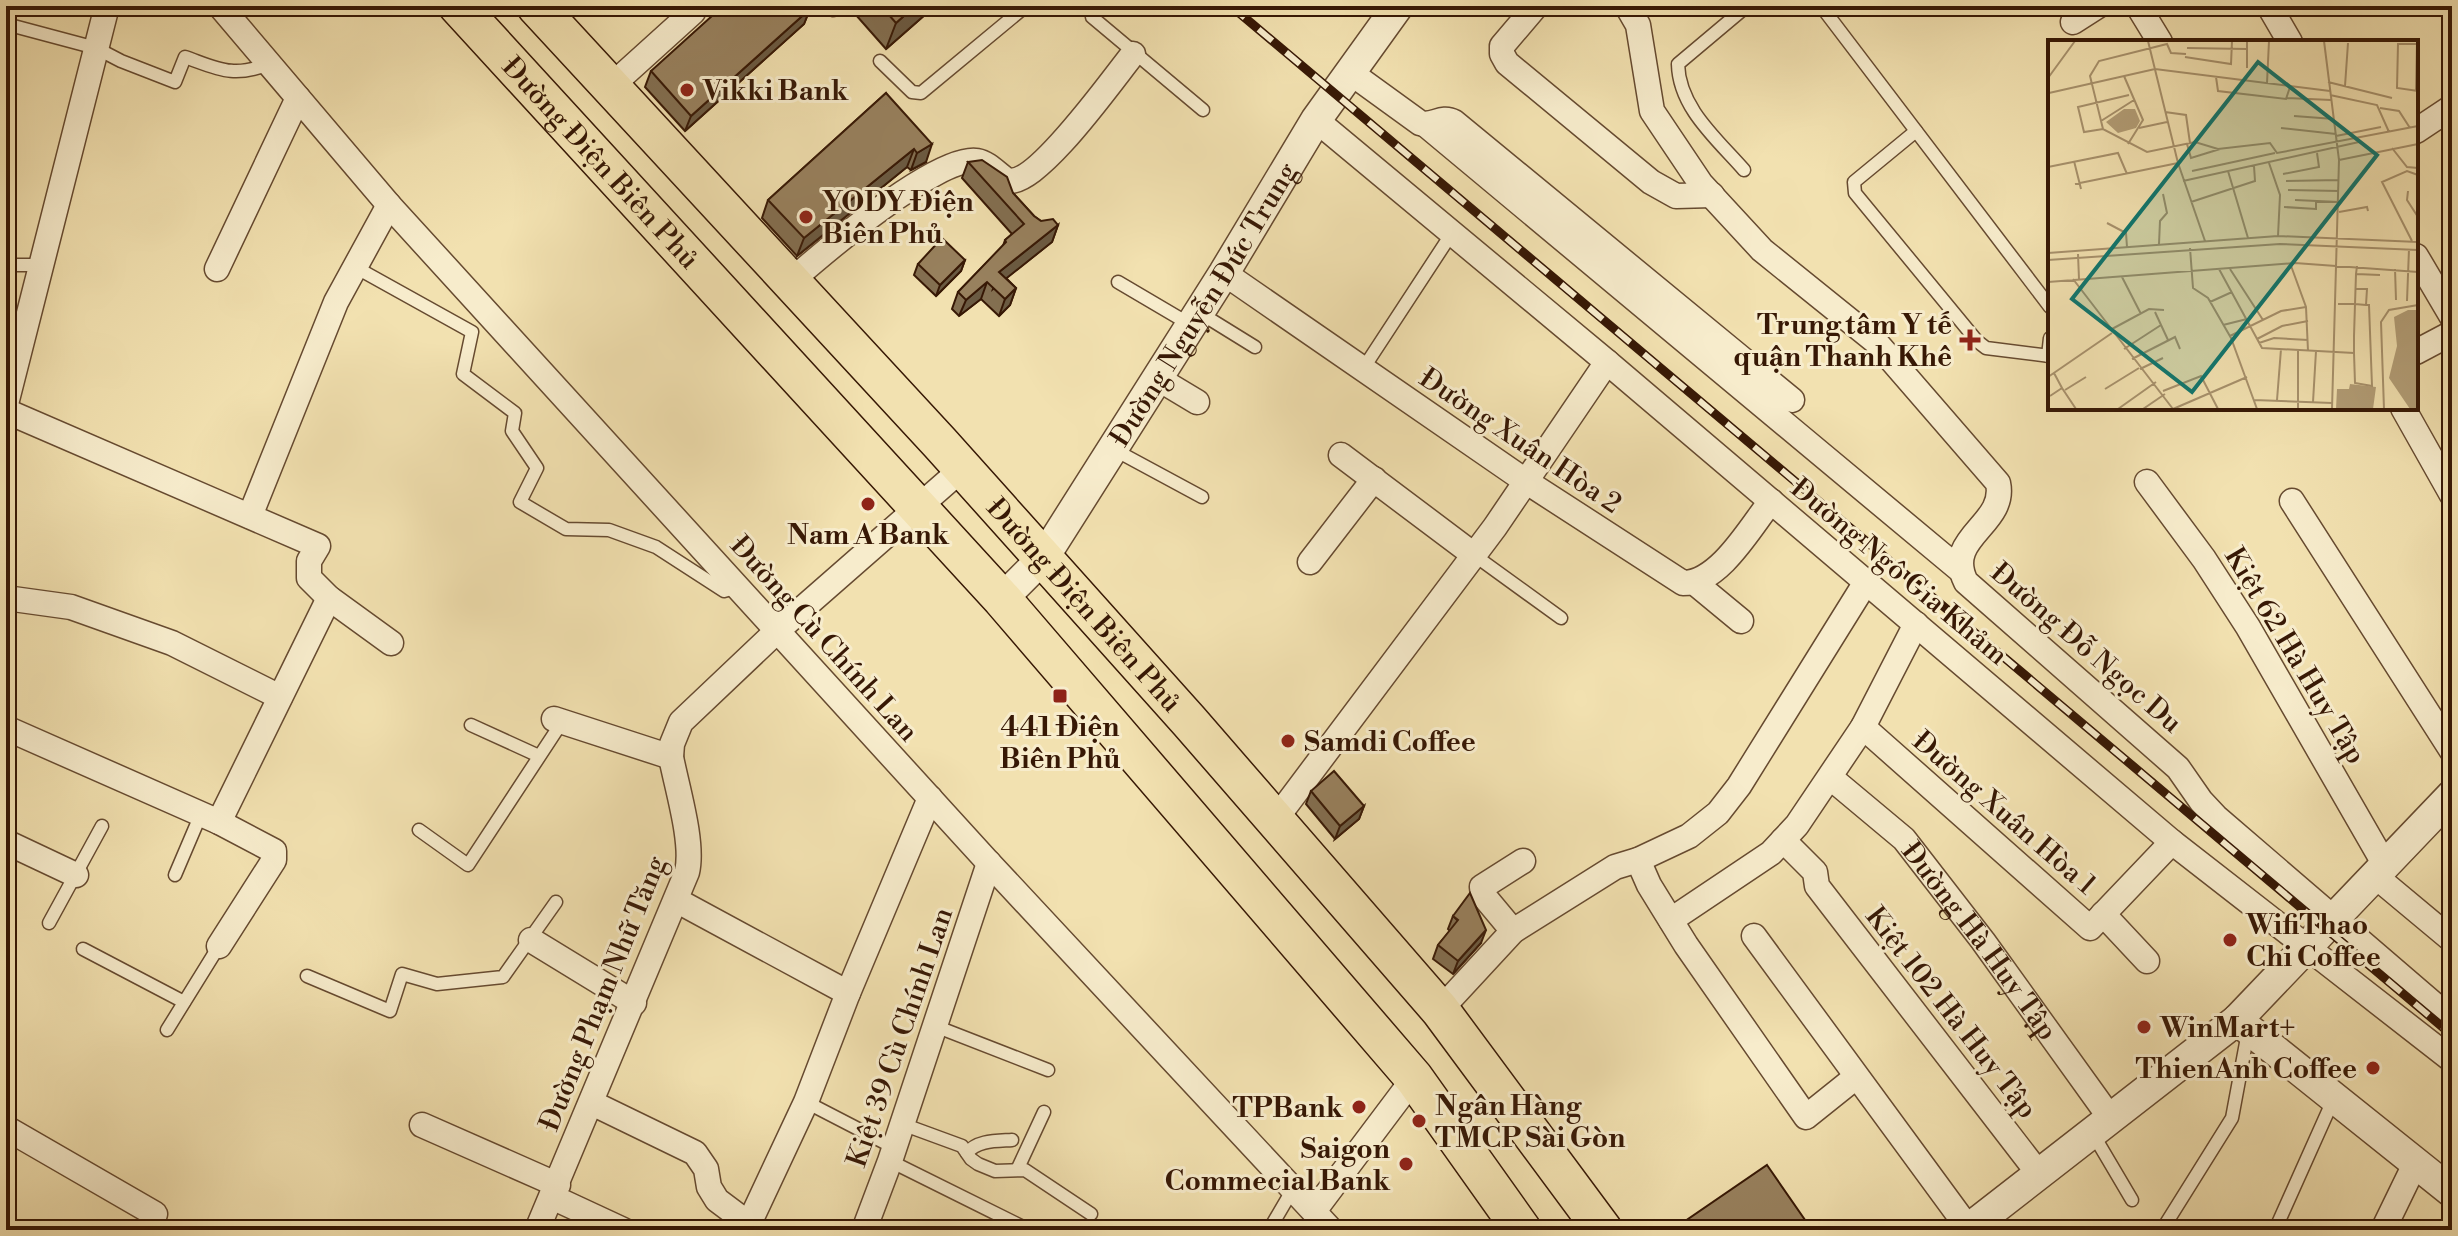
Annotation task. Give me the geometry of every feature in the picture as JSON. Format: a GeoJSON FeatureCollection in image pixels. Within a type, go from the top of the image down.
{"type":"FeatureCollection","features":[{"type":"Feature","properties":{"kind":"main road","name":"Đường Điện Biên Phủ"},"geometry":{"type":"LineString","coordinates":[[458,6],[1002,599],[1414,1078],[1522,1230]]}},
{"type":"Feature","properties":{"kind":"main road","name":"Đường Điện Biên Phủ"},"geometry":{"type":"LineString","coordinates":[[536,6],[1044,557],[1275,820],[1440,1010],[1603,1230]]}},
{"type":"Feature","properties":{"kind":"main road"},"geometry":{"type":"LineString","coordinates":[[666,231],[708,191]]}},
{"type":"Feature","properties":{"kind":"street"},"geometry":{"type":"LineString","coordinates":[[6,404],[107,6]]}},
{"type":"Feature","properties":{"kind":"street","name":"Đường Cù Chính Lan"},"geometry":{"type":"LineString","coordinates":[[220,6],[389,205],[1322,1224],[1414,1078]]}},
{"type":"Feature","properties":{"kind":"street","name":"Đường Nguyễn Đức Trung"},"geometry":{"type":"LineString","coordinates":[[1002,599],[1044,557],[1224,273],[1316,120],[1398,6]]}},
{"type":"Feature","properties":{"kind":"street"},"geometry":{"type":"LineString","coordinates":[[1536,6],[1502,46],[1507,63],[1651,182],[1676,196],[1712,195]]}},
{"type":"Feature","properties":{"kind":"street","name":"Đường Đỗ Ngọc Du"},"geometry":{"type":"LineString","coordinates":[[1627,6],[1638,25],[1652,111],[1701,184],[1762,250],[1875,341],[1998,483],[2001,495],[1996,507],[1962,551],[1959,569],[1966,582],[2178,768],[2216,817],[2452,1020]]}},
{"type":"Feature","properties":{"kind":"street"},"geometry":{"type":"LineString","coordinates":[[2073,22],[2098,6]]}},
{"type":"Feature","properties":{"kind":"street"},"geometry":{"type":"LineString","coordinates":[[2138,6],[2159,40]]}},
{"type":"Feature","properties":{"kind":"street"},"geometry":{"type":"LineString","coordinates":[[2269,6],[2289,40]]}},
{"type":"Feature","properties":{"kind":"street"},"geometry":{"type":"LineString","coordinates":[[610,87],[694,8]]}},
{"type":"Feature","properties":{"kind":"street"},"geometry":{"type":"LineString","coordinates":[[791,281],[855,226],[886,204],[966,161],[978,161],[1016,191],[1052,154],[1133,54]]}},
{"type":"Feature","properties":{"kind":"street"},"geometry":{"type":"LineString","coordinates":[[1351,73],[1414,120],[1426,125],[1959,569]]}},
{"type":"Feature","properties":{"kind":"street"},"geometry":{"type":"LineString","coordinates":[[217,269],[298,98]]}},
{"type":"Feature","properties":{"kind":"street"},"geometry":{"type":"LineString","coordinates":[[2418,130],[2452,107]]}},
{"type":"Feature","properties":{"kind":"street"},"geometry":{"type":"LineString","coordinates":[[1426,125],[1444,118],[1454,122],[1792,400]]}},
{"type":"Feature","properties":{"kind":"street","name":"Đường Ngô Gia Khảm"},"geometry":{"type":"LineString","coordinates":[[1316,120],[1607,362],[2172,842],[2452,1060]]}},
{"type":"Feature","properties":{"kind":"street"},"geometry":{"type":"LineString","coordinates":[[250,516],[336,302],[389,205]]}},
{"type":"Feature","properties":{"kind":"street"},"geometry":{"type":"LineString","coordinates":[[2418,259],[2452,317]]}},
{"type":"Feature","properties":{"kind":"street","name":"Đường Xuân Hòa 2"},"geometry":{"type":"LineString","coordinates":[[1224,273],[1527,482],[1683,583],[1695,583],[1741,621]]}},
{"type":"Feature","properties":{"kind":"street"},"geometry":{"type":"LineString","coordinates":[[2418,351],[2452,333]]}},
{"type":"Feature","properties":{"kind":"street"},"geometry":{"type":"LineString","coordinates":[[1275,820],[1527,482],[1607,362]]}},
{"type":"Feature","properties":{"kind":"street"},"geometry":{"type":"LineString","coordinates":[[1157,378],[1197,402]]}},
{"type":"Feature","properties":{"kind":"street"},"geometry":{"type":"LineString","coordinates":[[2404,410],[2452,495]]}},
{"type":"Feature","properties":{"kind":"street"},"geometry":{"type":"LineString","coordinates":[[6,411],[318,546],[309,561],[309,578],[329,598],[391,643]]}},
{"type":"Feature","properties":{"kind":"street"},"geometry":{"type":"LineString","coordinates":[[1341,455],[1474,555]]}},
{"type":"Feature","properties":{"kind":"street"},"geometry":{"type":"LineString","coordinates":[[558,721],[671,757],[672,744],[681,722],[778,630],[963,468]]}},
{"type":"Feature","properties":{"kind":"street"},"geometry":{"type":"LineString","coordinates":[[1310,562],[1374,479]]}},
{"type":"Feature","properties":{"kind":"street","name":"Kiệt 62 Hà Huy Tập"},"geometry":{"type":"LineString","coordinates":[[2147,482],[2204,559],[2248,627],[2380,870]]}},
{"type":"Feature","properties":{"kind":"street"},"geometry":{"type":"LineString","coordinates":[[1695,583],[1718,568],[1771,501]]}},
{"type":"Feature","properties":{"kind":"street"},"geometry":{"type":"LineString","coordinates":[[2292,501],[2452,751]]}},
{"type":"Feature","properties":{"kind":"street"},"geometry":{"type":"LineString","coordinates":[[1440,1010],[1513,931],[1615,867],[1638,860],[1689,836],[1718,813],[1739,786],[1866,582]]}},
{"type":"Feature","properties":{"kind":"street"},"geometry":{"type":"LineString","coordinates":[[6,598],[71,607],[172,643],[280,697]]}},
{"type":"Feature","properties":{"kind":"street"},"geometry":{"type":"LineString","coordinates":[[210,818],[280,697],[329,598]]}},
{"type":"Feature","properties":{"kind":"street"},"geometry":{"type":"LineString","coordinates":[[1671,920],[1771,853],[1783,840],[1831,778],[1863,727],[1916,624]]}},
{"type":"Feature","properties":{"kind":"street","name":"Đường Xuân Hòa 1"},"geometry":{"type":"LineString","coordinates":[[1863,727],[2090,928],[2172,842]]}},
{"type":"Feature","properties":{"kind":"street"},"geometry":{"type":"LineString","coordinates":[[6,728],[210,818],[274,851],[276,856],[219,946]]}},
{"type":"Feature","properties":{"kind":"street","name":"Đường Phạm Nhữ Tăng"},"geometry":{"type":"LineString","coordinates":[[537,1230],[634,1003],[690,861],[671,757]]}},
{"type":"Feature","properties":{"kind":"street","name":"Đường Hà Huy Tập"},"geometry":{"type":"LineString","coordinates":[[1831,778],[1904,839],[1983,941],[2102,1126]]}},
{"type":"Feature","properties":{"kind":"street"},"geometry":{"type":"LineString","coordinates":[[1754,936],[1968,1230],[2102,1126],[2243,1024],[2306,949],[2452,795]]}},
{"type":"Feature","properties":{"kind":"street"},"geometry":{"type":"LineString","coordinates":[[592,1103],[695,1153],[706,1169],[709,1187],[717,1200],[747,1227],[806,1102],[930,798]]}},
{"type":"Feature","properties":{"kind":"street","name":"Kiệt 102 Hà Huy Tập"},"geometry":{"type":"LineString","coordinates":[[1783,840],[1815,872],[1817,886],[2039,1174]]}},
{"type":"Feature","properties":{"kind":"street"},"geometry":{"type":"LineString","coordinates":[[6,842],[76,875]]}},
{"type":"Feature","properties":{"kind":"street"},"geometry":{"type":"LineString","coordinates":[[1638,860],[1649,885],[1671,920],[1806,1117],[1856,1077]]}},
{"type":"Feature","properties":{"kind":"street"},"geometry":{"type":"LineString","coordinates":[[1513,931],[1483,895],[1482,887],[1523,861]]}},
{"type":"Feature","properties":{"kind":"street","name":"Kiệt 39 Cù Chính Lan"},"geometry":{"type":"LineString","coordinates":[[864,1230],[989,863]]}},
{"type":"Feature","properties":{"kind":"street"},"geometry":{"type":"LineString","coordinates":[[2380,870],[2452,940]]}},
{"type":"Feature","properties":{"kind":"street"},"geometry":{"type":"LineString","coordinates":[[676,900],[848,993]]}},
{"type":"Feature","properties":{"kind":"street"},"geometry":{"type":"LineString","coordinates":[[2103,914],[2147,961]]}},
{"type":"Feature","properties":{"kind":"street"},"geometry":{"type":"LineString","coordinates":[[531,940],[634,1003]]}},
{"type":"Feature","properties":{"kind":"street"},"geometry":{"type":"LineString","coordinates":[[2243,1024],[2452,1192]]}},
{"type":"Feature","properties":{"kind":"street"},"geometry":{"type":"LineString","coordinates":[[422,1125],[555,1191],[623,1230]]}},
{"type":"Feature","properties":{"kind":"street"},"geometry":{"type":"LineString","coordinates":[[6,1128],[155,1214],[149,1230]]}},
{"type":"Feature","properties":{"kind":"street"},"geometry":{"type":"LineString","coordinates":[[2383,1230],[2416,1162]]}},
{"type":"Feature","properties":{"kind":"lane"},"geometry":{"type":"LineString","coordinates":[[880,61],[912,92],[921,93],[1026,6]]}},
{"type":"Feature","properties":{"kind":"lane"},"geometry":{"type":"LineString","coordinates":[[1744,170],[1687,103],[1679,81],[1678,64],[1747,6]]}},
{"type":"Feature","properties":{"kind":"lane"},"geometry":{"type":"LineString","coordinates":[[1821,6],[2048,304]]}},
{"type":"Feature","properties":{"kind":"lane"},"geometry":{"type":"LineString","coordinates":[[1092,17],[1203,110]]}},
{"type":"Feature","properties":{"kind":"lane"},"geometry":{"type":"LineString","coordinates":[[6,24],[96,48],[175,82],[185,57],[223,70],[247,72],[269,64]]}},
{"type":"Feature","properties":{"kind":"lane"},"geometry":{"type":"LineString","coordinates":[[1916,131],[1854,182],[1855,193],[1977,341],[1986,348],[2048,356]]}},
{"type":"Feature","properties":{"kind":"lane"},"geometry":{"type":"LineString","coordinates":[[1363,369],[1452,233]]}},
{"type":"Feature","properties":{"kind":"lane"},"geometry":{"type":"LineString","coordinates":[[6,265],[43,265]]}},
{"type":"Feature","properties":{"kind":"lane"},"geometry":{"type":"LineString","coordinates":[[355,267],[472,332],[463,374],[515,413],[512,431],[537,468],[520,502],[566,529],[609,530],[656,547],[724,591],[738,587]]}},
{"type":"Feature","properties":{"kind":"lane"},"geometry":{"type":"LineString","coordinates":[[1118,282],[1255,347]]}},
{"type":"Feature","properties":{"kind":"lane"},"geometry":{"type":"LineString","coordinates":[[1113,449],[1202,497]]}},
{"type":"Feature","properties":{"kind":"lane"},"geometry":{"type":"LineString","coordinates":[[1474,555],[1561,618]]}},
{"type":"Feature","properties":{"kind":"lane"},"geometry":{"type":"LineString","coordinates":[[419,830],[468,865],[539,756],[558,721]]}},
{"type":"Feature","properties":{"kind":"lane"},"geometry":{"type":"LineString","coordinates":[[471,725],[539,756]]}},
{"type":"Feature","properties":{"kind":"lane"},"geometry":{"type":"LineString","coordinates":[[175,875],[210,818]]}},
{"type":"Feature","properties":{"kind":"lane"},"geometry":{"type":"LineString","coordinates":[[49,923],[102,826]]}},
{"type":"Feature","properties":{"kind":"lane"},"geometry":{"type":"LineString","coordinates":[[307,976],[390,1011],[402,974],[437,984],[503,977],[556,902]]}},
{"type":"Feature","properties":{"kind":"lane"},"geometry":{"type":"LineString","coordinates":[[167,1030],[219,946]]}},
{"type":"Feature","properties":{"kind":"lane"},"geometry":{"type":"LineString","coordinates":[[83,949],[184,1002]]}},
{"type":"Feature","properties":{"kind":"lane"},"geometry":{"type":"LineString","coordinates":[[2162,1230],[2232,1118],[2243,1024]]}},
{"type":"Feature","properties":{"kind":"lane"},"geometry":{"type":"LineString","coordinates":[[935,1026],[1048,1070]]}},
{"type":"Feature","properties":{"kind":"lane"},"geometry":{"type":"LineString","coordinates":[[2275,1230],[2334,1097]]}},
{"type":"Feature","properties":{"kind":"lane"},"geometry":{"type":"LineString","coordinates":[[806,1102],[892,1155],[1029,1230]]}},
{"type":"Feature","properties":{"kind":"lane"},"geometry":{"type":"LineString","coordinates":[[902,1124],[962,1146],[978,1164],[995,1171],[1012,1172],[1018,1168],[1044,1112]]}},
{"type":"Feature","properties":{"kind":"lane"},"geometry":{"type":"LineString","coordinates":[[2102,1126],[2132,1200]]}},
{"type":"Feature","properties":{"kind":"lane"},"geometry":{"type":"LineString","coordinates":[[967,1153],[978,1144],[1012,1140]]}},
{"type":"Feature","properties":{"kind":"lane"},"geometry":{"type":"LineString","coordinates":[[1018,1168],[1042,1180],[1091,1214]]}},
{"type":"Feature","properties":{"kind":"lane"},"geometry":{"type":"LineString","coordinates":[[1269,1230],[1293,1189]]}},
{"type":"Feature","properties":{"kind":"building"},"geometry":{"type":"Polygon","coordinates":[[[723,6],[807,6],[810,9],[691,116],[651,71],[723,6]]]}},
{"type":"Feature","properties":{"kind":"building"},"geometry":{"type":"Polygon","coordinates":[[[881,6],[915,6],[896,23],[881,6]]]}},
{"type":"Feature","properties":{"kind":"building"},"geometry":{"type":"Polygon","coordinates":[[[886,93],[932,144],[917,153],[914,149],[804,238],[768,200],[886,93]]]}},
{"type":"Feature","properties":{"kind":"building"},"geometry":{"type":"Polygon","coordinates":[[[982,160],[1007,177],[1013,193],[1034,216],[1041,221],[1053,219],[1058,225],[999,272],[1016,288],[1005,299],[987,282],[966,300],[958,292],[1005,240],[1024,224],[968,162],[982,160]]]}},
{"type":"Feature","properties":{"kind":"building"},"geometry":{"type":"Polygon","coordinates":[[[942,238],[965,260],[940,285],[918,264],[942,238]]]}},
{"type":"Feature","properties":{"kind":"building"},"geometry":{"type":"Polygon","coordinates":[[[1334,771],[1364,806],[1340,826],[1311,791],[1334,771]]]}},
{"type":"Feature","properties":{"kind":"building"},"geometry":{"type":"Polygon","coordinates":[[[1470,893],[1486,930],[1458,961],[1438,945],[1458,920],[1453,916],[1470,893]]]}},
{"type":"Feature","properties":{"kind":"building"},"geometry":{"type":"Polygon","coordinates":[[[1767,1165],[1812,1230],[1672,1230],[1767,1165]]]}},
{"type":"Feature","properties":{"kind":"railway"},"geometry":{"type":"LineString","coordinates":[[1231,6],[2452,1035]]}},
{"type":"Feature","properties":{"kind":"place","name":"Vikki Bank"},"geometry":{"type":"Point","coordinates":[687,90]}},
{"type":"Feature","properties":{"kind":"place","name":"YODY Điện Biên Phủ"},"geometry":{"type":"Point","coordinates":[806,217]}},
{"type":"Feature","properties":{"kind":"place","name":"Trung tâm Y tế quận Thanh Khê"},"geometry":{"type":"Point","coordinates":[1970,340]}},
{"type":"Feature","properties":{"kind":"place","name":"Nam A Bank"},"geometry":{"type":"Point","coordinates":[868,504]}},
{"type":"Feature","properties":{"kind":"place","name":"441 Điện Biên Phủ"},"geometry":{"type":"Point","coordinates":[1060,696]}},
{"type":"Feature","properties":{"kind":"place","name":"Samdi Coffee"},"geometry":{"type":"Point","coordinates":[1288,741]}},
{"type":"Feature","properties":{"kind":"place","name":"WifiThao Chi Coffee"},"geometry":{"type":"Point","coordinates":[2230,940]}},
{"type":"Feature","properties":{"kind":"place","name":"WinMart+"},"geometry":{"type":"Point","coordinates":[2144,1027]}},
{"type":"Feature","properties":{"kind":"place","name":"ThienAnh Coffee"},"geometry":{"type":"Point","coordinates":[2373,1068]}},
{"type":"Feature","properties":{"kind":"place","name":"TPBank"},"geometry":{"type":"Point","coordinates":[1359,1107]}},
{"type":"Feature","properties":{"kind":"place","name":"Ngân Hàng TMCP Sài Gòn"},"geometry":{"type":"Point","coordinates":[1419,1121]}},
{"type":"Feature","properties":{"kind":"place","name":"Saigon Commecial Bank"},"geometry":{"type":"Point","coordinates":[1406,1164]}}]}
